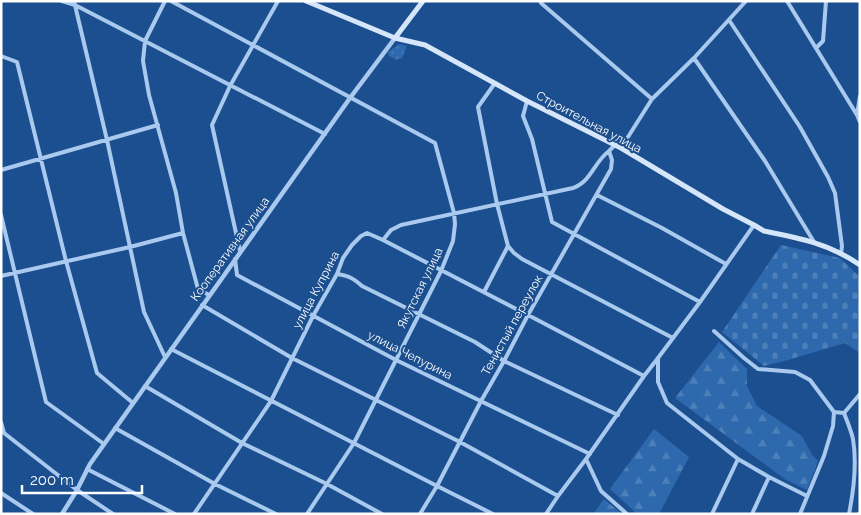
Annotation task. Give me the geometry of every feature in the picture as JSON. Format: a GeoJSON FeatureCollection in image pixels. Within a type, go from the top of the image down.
{"type":"FeatureCollection","features":[{"type":"Feature","properties":{"kind":"main road","name":"Строительная улица"},"geometry":{"type":"LineString","coordinates":[[306,1],[396,38],[425,45],[527,101],[621,148],[723,209],[764,231],[802,238],[827,246],[860,265]]}},
{"type":"Feature","properties":{"kind":"main road","name":"Кооперативная улица"},"geometry":{"type":"LineString","coordinates":[[396,38],[423,1]]}},
{"type":"Feature","properties":{"kind":"street"},"geometry":{"type":"LineString","coordinates":[[62,1],[74,3],[324,134]]}},
{"type":"Feature","properties":{"kind":"street"},"geometry":{"type":"LineString","coordinates":[[165,1],[145,40],[143,61],[149,95],[176,193],[183,233],[198,289],[210,295]]}},
{"type":"Feature","properties":{"kind":"street","name":"Якутская улица"},"geometry":{"type":"LineString","coordinates":[[171,1],[435,144],[454,213],[453,241],[441,271],[354,443],[307,514]]}},
{"type":"Feature","properties":{"kind":"street"},"geometry":{"type":"LineString","coordinates":[[240,252],[212,125],[230,86],[278,1]]}},
{"type":"Feature","properties":{"kind":"street"},"geometry":{"type":"LineString","coordinates":[[621,148],[652,99],[694,58],[746,1]]}},
{"type":"Feature","properties":{"kind":"street"},"geometry":{"type":"LineString","coordinates":[[787,1],[860,122]]}},
{"type":"Feature","properties":{"kind":"street"},"geometry":{"type":"LineString","coordinates":[[816,48],[823,41],[826,1]]}},
{"type":"Feature","properties":{"kind":"street"},"geometry":{"type":"LineString","coordinates":[[74,3],[107,140],[144,312],[165,358]]}},
{"type":"Feature","properties":{"kind":"street"},"geometry":{"type":"LineString","coordinates":[[541,3],[652,99]]}},
{"type":"Feature","properties":{"kind":"street"},"geometry":{"type":"LineString","coordinates":[[729,20],[800,127],[835,191],[842,254]]}},
{"type":"Feature","properties":{"kind":"street","name":"Кооперативная улица"},"geometry":{"type":"LineString","coordinates":[[62,514],[87,469],[133,402],[350,98],[396,38]]}},
{"type":"Feature","properties":{"kind":"street"},"geometry":{"type":"LineString","coordinates":[[1,56],[16,62],[66,260],[97,373],[133,402]]}},
{"type":"Feature","properties":{"kind":"street"},"geometry":{"type":"LineString","coordinates":[[694,58],[765,161],[814,243]]}},
{"type":"Feature","properties":{"kind":"street"},"geometry":{"type":"LineString","coordinates":[[495,83],[478,107],[497,204],[508,246],[522,259],[673,338]]}},
{"type":"Feature","properties":{"kind":"street"},"geometry":{"type":"LineString","coordinates":[[848,101],[855,102],[860,97]]}},
{"type":"Feature","properties":{"kind":"street"},"geometry":{"type":"LineString","coordinates":[[857,115],[860,97]]}},
{"type":"Feature","properties":{"kind":"street"},"geometry":{"type":"LineString","coordinates":[[527,101],[523,116],[532,139],[552,222],[700,302]]}},
{"type":"Feature","properties":{"kind":"street"},"geometry":{"type":"LineString","coordinates":[[1,170],[158,125]]}},
{"type":"Feature","properties":{"kind":"street"},"geometry":{"type":"LineString","coordinates":[[614,146],[604,155],[583,184],[545,195],[401,225],[392,230],[383,240],[644,376]]}},
{"type":"Feature","properties":{"kind":"street","name":"Тенистый переулок"},"geometry":{"type":"LineString","coordinates":[[420,514],[437,486],[528,315],[611,169],[612,160],[609,151]]}},
{"type":"Feature","properties":{"kind":"street"},"geometry":{"type":"LineString","coordinates":[[597,195],[662,228],[726,264]]}},
{"type":"Feature","properties":{"kind":"street"},"geometry":{"type":"LineString","coordinates":[[1,215],[46,402],[104,444]]}},
{"type":"Feature","properties":{"kind":"street"},"geometry":{"type":"LineString","coordinates":[[546,514],[754,225]]}},
{"type":"Feature","properties":{"kind":"street"},"geometry":{"type":"LineString","coordinates":[[1,276],[183,233]]}},
{"type":"Feature","properties":{"kind":"street","name":"улица Куприна"},"geometry":{"type":"LineString","coordinates":[[194,514],[271,401],[343,258],[352,245],[364,234],[369,234],[383,240]]}},
{"type":"Feature","properties":{"kind":"street"},"geometry":{"type":"LineString","coordinates":[[484,292],[508,246]]}},
{"type":"Feature","properties":{"kind":"street","name":"улица Чепурина"},"geometry":{"type":"LineString","coordinates":[[235,259],[237,275],[396,360],[590,454]]}},
{"type":"Feature","properties":{"kind":"street"},"geometry":{"type":"LineString","coordinates":[[336,274],[352,278],[362,286],[474,342],[504,361],[618,415]]}},
{"type":"Feature","properties":{"kind":"street"},"geometry":{"type":"LineString","coordinates":[[202,305],[292,358],[460,442],[558,496]]}},
{"type":"Feature","properties":{"kind":"street"},"geometry":{"type":"LineString","coordinates":[[714,331],[758,369],[795,372],[810,380],[834,412],[833,426],[824,456],[800,514]]}},
{"type":"Feature","properties":{"kind":"street"},"geometry":{"type":"LineString","coordinates":[[171,349],[494,514]]}},
{"type":"Feature","properties":{"kind":"street"},"geometry":{"type":"LineString","coordinates":[[658,358],[658,382],[668,403],[738,459],[807,496]]}},
{"type":"Feature","properties":{"kind":"street"},"geometry":{"type":"LineString","coordinates":[[145,386],[242,443],[327,484],[382,514]]}},
{"type":"Feature","properties":{"kind":"street"},"geometry":{"type":"LineString","coordinates":[[844,413],[860,394]]}},
{"type":"Feature","properties":{"kind":"street"},"geometry":{"type":"LineString","coordinates":[[834,412],[844,413]]}},
{"type":"Feature","properties":{"kind":"street"},"geometry":{"type":"LineString","coordinates":[[844,413],[852,437],[856,459],[849,514]]}},
{"type":"Feature","properties":{"kind":"street"},"geometry":{"type":"LineString","coordinates":[[1,422],[4,433],[77,490],[113,514]]}},
{"type":"Feature","properties":{"kind":"street"},"geometry":{"type":"LineString","coordinates":[[115,428],[215,484],[276,514]]}},
{"type":"Feature","properties":{"kind":"street"},"geometry":{"type":"LineString","coordinates":[[586,459],[601,491],[627,514]]}},
{"type":"Feature","properties":{"kind":"street"},"geometry":{"type":"LineString","coordinates":[[712,514],[738,459]]}},
{"type":"Feature","properties":{"kind":"street"},"geometry":{"type":"LineString","coordinates":[[87,469],[175,514]]}},
{"type":"Feature","properties":{"kind":"street"},"geometry":{"type":"LineString","coordinates":[[752,514],[769,477]]}},
{"type":"Feature","properties":{"kind":"street"},"geometry":{"type":"LineString","coordinates":[[1,493],[33,514]]}},
{"type":"Feature","properties":{"kind":"green space"},"geometry":{"type":"Polygon","coordinates":[[[399,44],[406,46],[406,49],[402,58],[396,60],[388,55],[388,52],[399,44]]]}},
{"type":"Feature","properties":{"kind":"green space"},"geometry":{"type":"Polygon","coordinates":[[[781,245],[840,258],[860,277],[860,353],[845,343],[764,366],[722,332],[781,245]]]}},
{"type":"Feature","properties":{"kind":"green space"},"geometry":{"type":"Polygon","coordinates":[[[719,342],[747,369],[747,386],[757,406],[802,436],[812,455],[818,461],[807,490],[786,480],[675,398],[719,342]]]}},
{"type":"Feature","properties":{"kind":"green space"},"geometry":{"type":"Polygon","coordinates":[[[654,429],[689,457],[659,514],[637,514],[610,489],[654,429]]]}},
{"type":"Feature","properties":{"kind":"green space"},"geometry":{"type":"Polygon","coordinates":[[[604,499],[622,514],[593,514],[604,499]]]}}]}
